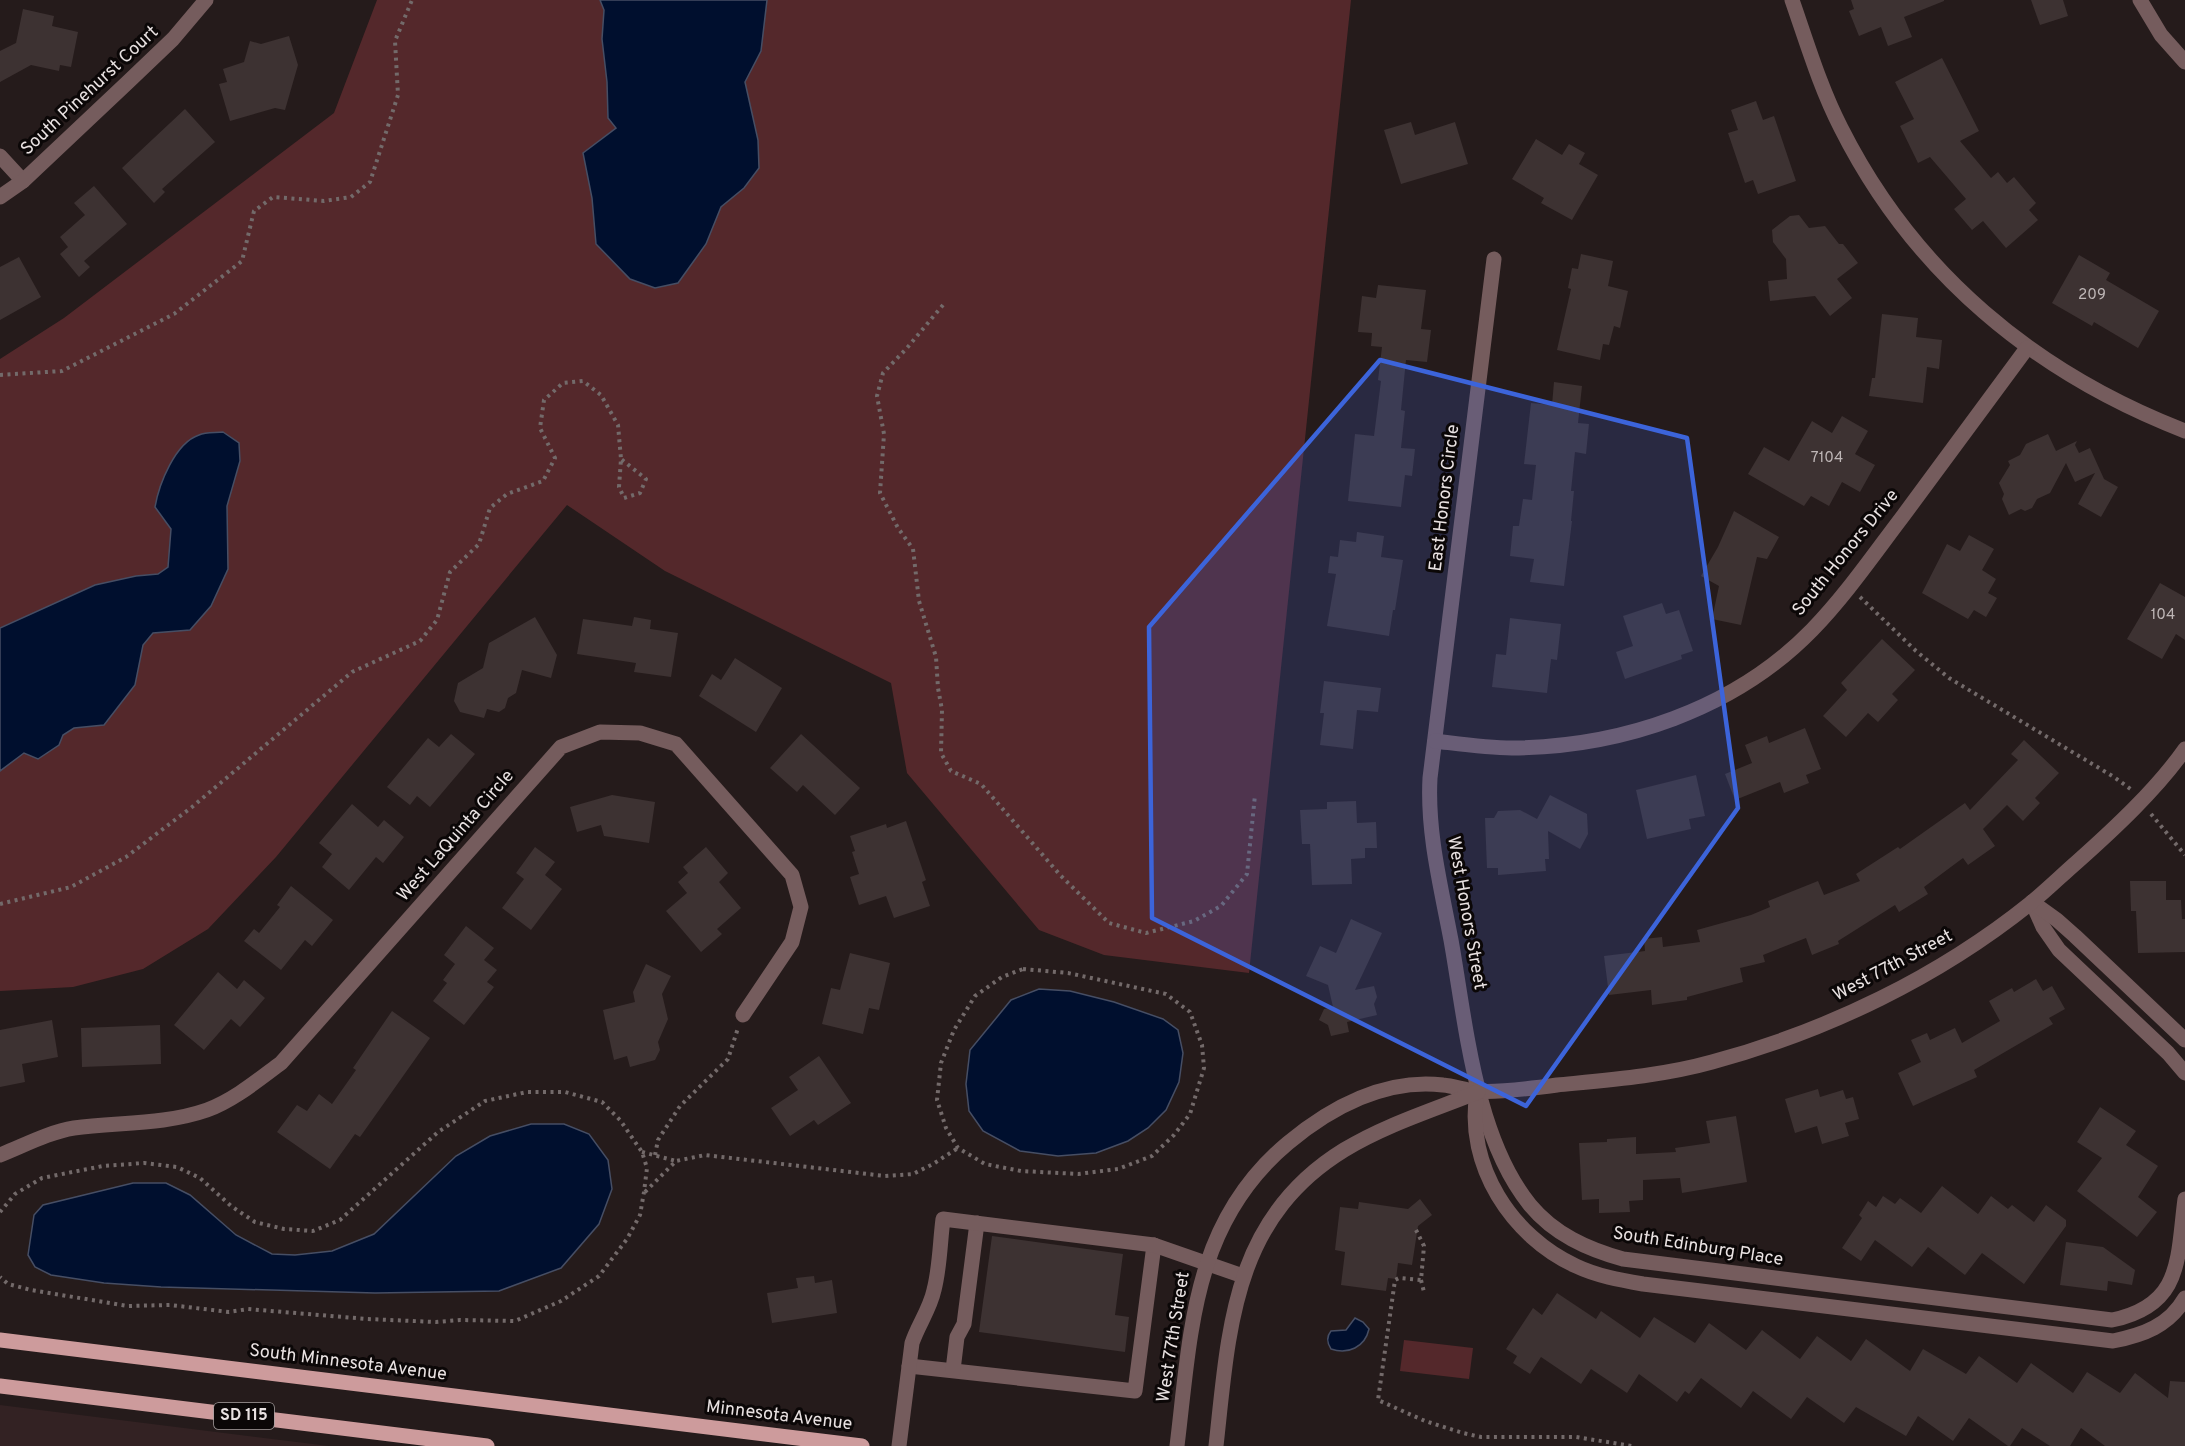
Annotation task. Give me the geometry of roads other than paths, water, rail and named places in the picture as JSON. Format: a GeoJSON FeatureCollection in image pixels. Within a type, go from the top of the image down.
{"type":"FeatureCollection","features":[{"type":"Feature","properties":{"kind":"main road","name":"South Minnesota Avenue"},"geometry":{"type":"LineString","coordinates":[[0,1340],[692,1425]]}},
{"type":"Feature","properties":{"kind":"main road","name":"SD 115"},"geometry":{"type":"LineString","coordinates":[[0,1386],[487,1446]]}},
{"type":"Feature","properties":{"kind":"main road","name":"Minnesota Avenue"},"geometry":{"type":"LineString","coordinates":[[692,1425],[861,1446]]}},
{"type":"Feature","properties":{"kind":"street","name":"South Pinehurst Court"},"geometry":{"type":"LineString","coordinates":[[0,197],[23,181],[173,39],[206,0]]}},
{"type":"Feature","properties":{"kind":"street"},"geometry":{"type":"LineString","coordinates":[[1792,0],[1822,87],[1841,128],[1888,207],[1915,244],[1949,281],[2027,348],[2091,388],[2185,431]]}},
{"type":"Feature","properties":{"kind":"street"},"geometry":{"type":"LineString","coordinates":[[2140,0],[2160,35],[2185,62]]}},
{"type":"Feature","properties":{"kind":"street"},"geometry":{"type":"LineString","coordinates":[[0,156],[23,181]]}},
{"type":"Feature","properties":{"kind":"street","name":"East Honors Circle"},"geometry":{"type":"LineString","coordinates":[[1435,741],[1494,259]]}},
{"type":"Feature","properties":{"kind":"street","name":"South Honors Drive"},"geometry":{"type":"LineString","coordinates":[[1435,741],[1481,747],[1542,747],[1604,739],[1647,729],[1683,715],[1732,691],[1776,662],[1812,630],[1849,586],[2027,348]]}},
{"type":"Feature","properties":{"kind":"street","name":"West LaQuinta Circle"},"geometry":{"type":"LineString","coordinates":[[0,1155],[36,1140],[72,1129],[158,1121],[207,1110],[244,1090],[281,1063],[561,747],[600,732],[640,733],[676,744],[792,875],[801,907],[792,942],[743,1015]]}},
{"type":"Feature","properties":{"kind":"street","name":"West Honors Street"},"geometry":{"type":"LineString","coordinates":[[1435,741],[1429,789],[1431,821],[1478,1091]]}},
{"type":"Feature","properties":{"kind":"street","name":"West 77th Street"},"geometry":{"type":"LineString","coordinates":[[1177,1446],[1197,1295],[1218,1232],[1257,1174],[1286,1144],[1324,1117],[1343,1105],[1393,1088],[1418,1084],[1443,1084],[1478,1091],[1552,1086],[1657,1073],[1710,1063],[1781,1040],[1867,1006],[1966,950],[2032,902],[2111,832],[2185,749]]}},
{"type":"Feature","properties":{"kind":"street"},"geometry":{"type":"LineString","coordinates":[[2032,902],[2066,928],[2185,1040]]}},
{"type":"Feature","properties":{"kind":"street"},"geometry":{"type":"LineString","coordinates":[[2032,902],[2043,927],[2059,950],[2168,1053],[2185,1073]]}},
{"type":"Feature","properties":{"kind":"street"},"geometry":{"type":"LineString","coordinates":[[1478,1091],[1474,1114],[1477,1143],[1484,1169],[1498,1197],[1515,1220],[1555,1255],[1577,1267],[1599,1275],[1643,1284],[2104,1341],[2132,1337],[2151,1331],[2167,1321],[2183,1305],[2163,1294]]}},
{"type":"Feature","properties":{"kind":"street","name":"West 77th Street"},"geometry":{"type":"LineString","coordinates":[[1216,1446],[1228,1339],[1243,1276],[1260,1236],[1274,1216],[1316,1170],[1343,1151],[1367,1137],[1478,1091]]}},
{"type":"Feature","properties":{"kind":"street","name":"South Edinburg Place"},"geometry":{"type":"LineString","coordinates":[[1478,1091],[1504,1162],[1516,1185],[1531,1206],[1566,1237],[1605,1254],[1646,1263],[2112,1320],[2142,1312],[2163,1294],[2171,1280],[2177,1260],[2185,1199]]}},
{"type":"Feature","properties":{"kind":"street"},"geometry":{"type":"LineString","coordinates":[[899,1446],[912,1343],[917,1328],[927,1313],[934,1290],[943,1219],[1154,1245],[1243,1276]]}},
{"type":"Feature","properties":{"kind":"street"},"geometry":{"type":"LineString","coordinates":[[953,1371],[957,1337],[964,1324],[977,1223]]}},
{"type":"Feature","properties":{"kind":"street"},"geometry":{"type":"LineString","coordinates":[[909,1366],[1135,1391],[1154,1245]]}},
{"type":"Feature","properties":{"kind":"water"},"geometry":{"type":"Polygon","coordinates":[[[600,0],[767,0],[761,51],[745,82],[758,140],[759,168],[744,188],[721,207],[706,244],[678,283],[655,288],[630,279],[596,244],[592,198],[583,153],[616,128],[608,118],[602,39],[604,10],[600,0]]]}},
{"type":"Feature","properties":{"kind":"water"},"geometry":{"type":"Polygon","coordinates":[[[223,432],[239,443],[240,461],[227,506],[228,569],[211,606],[190,630],[153,633],[143,645],[135,685],[104,725],[74,728],[63,735],[59,745],[38,759],[24,753],[0,771],[0,628],[95,585],[136,576],[158,574],[168,567],[171,529],[155,507],[164,476],[176,455],[190,439],[202,434],[223,432]]]}},
{"type":"Feature","properties":{"kind":"water"},"geometry":{"type":"Polygon","coordinates":[[[1039,989],[1070,991],[1114,1002],[1163,1019],[1178,1030],[1183,1053],[1179,1082],[1166,1110],[1148,1128],[1128,1141],[1096,1153],[1058,1156],[1020,1151],[983,1131],[969,1111],[966,1084],[970,1050],[1011,1000],[1039,989]]]}},
{"type":"Feature","properties":{"kind":"water"},"geometry":{"type":"Polygon","coordinates":[[[531,1124],[564,1124],[589,1134],[608,1160],[612,1189],[599,1224],[561,1268],[499,1291],[375,1293],[161,1287],[104,1283],[51,1275],[35,1267],[28,1255],[34,1215],[43,1205],[133,1183],[166,1183],[190,1195],[236,1235],[272,1254],[295,1255],[332,1251],[374,1234],[456,1156],[490,1136],[531,1124]]]}},
{"type":"Feature","properties":{"kind":"water"},"geometry":{"type":"Polygon","coordinates":[[[1355,1318],[1369,1329],[1364,1341],[1349,1350],[1331,1349],[1328,1336],[1331,1331],[1346,1330],[1355,1318]]]}}]}
